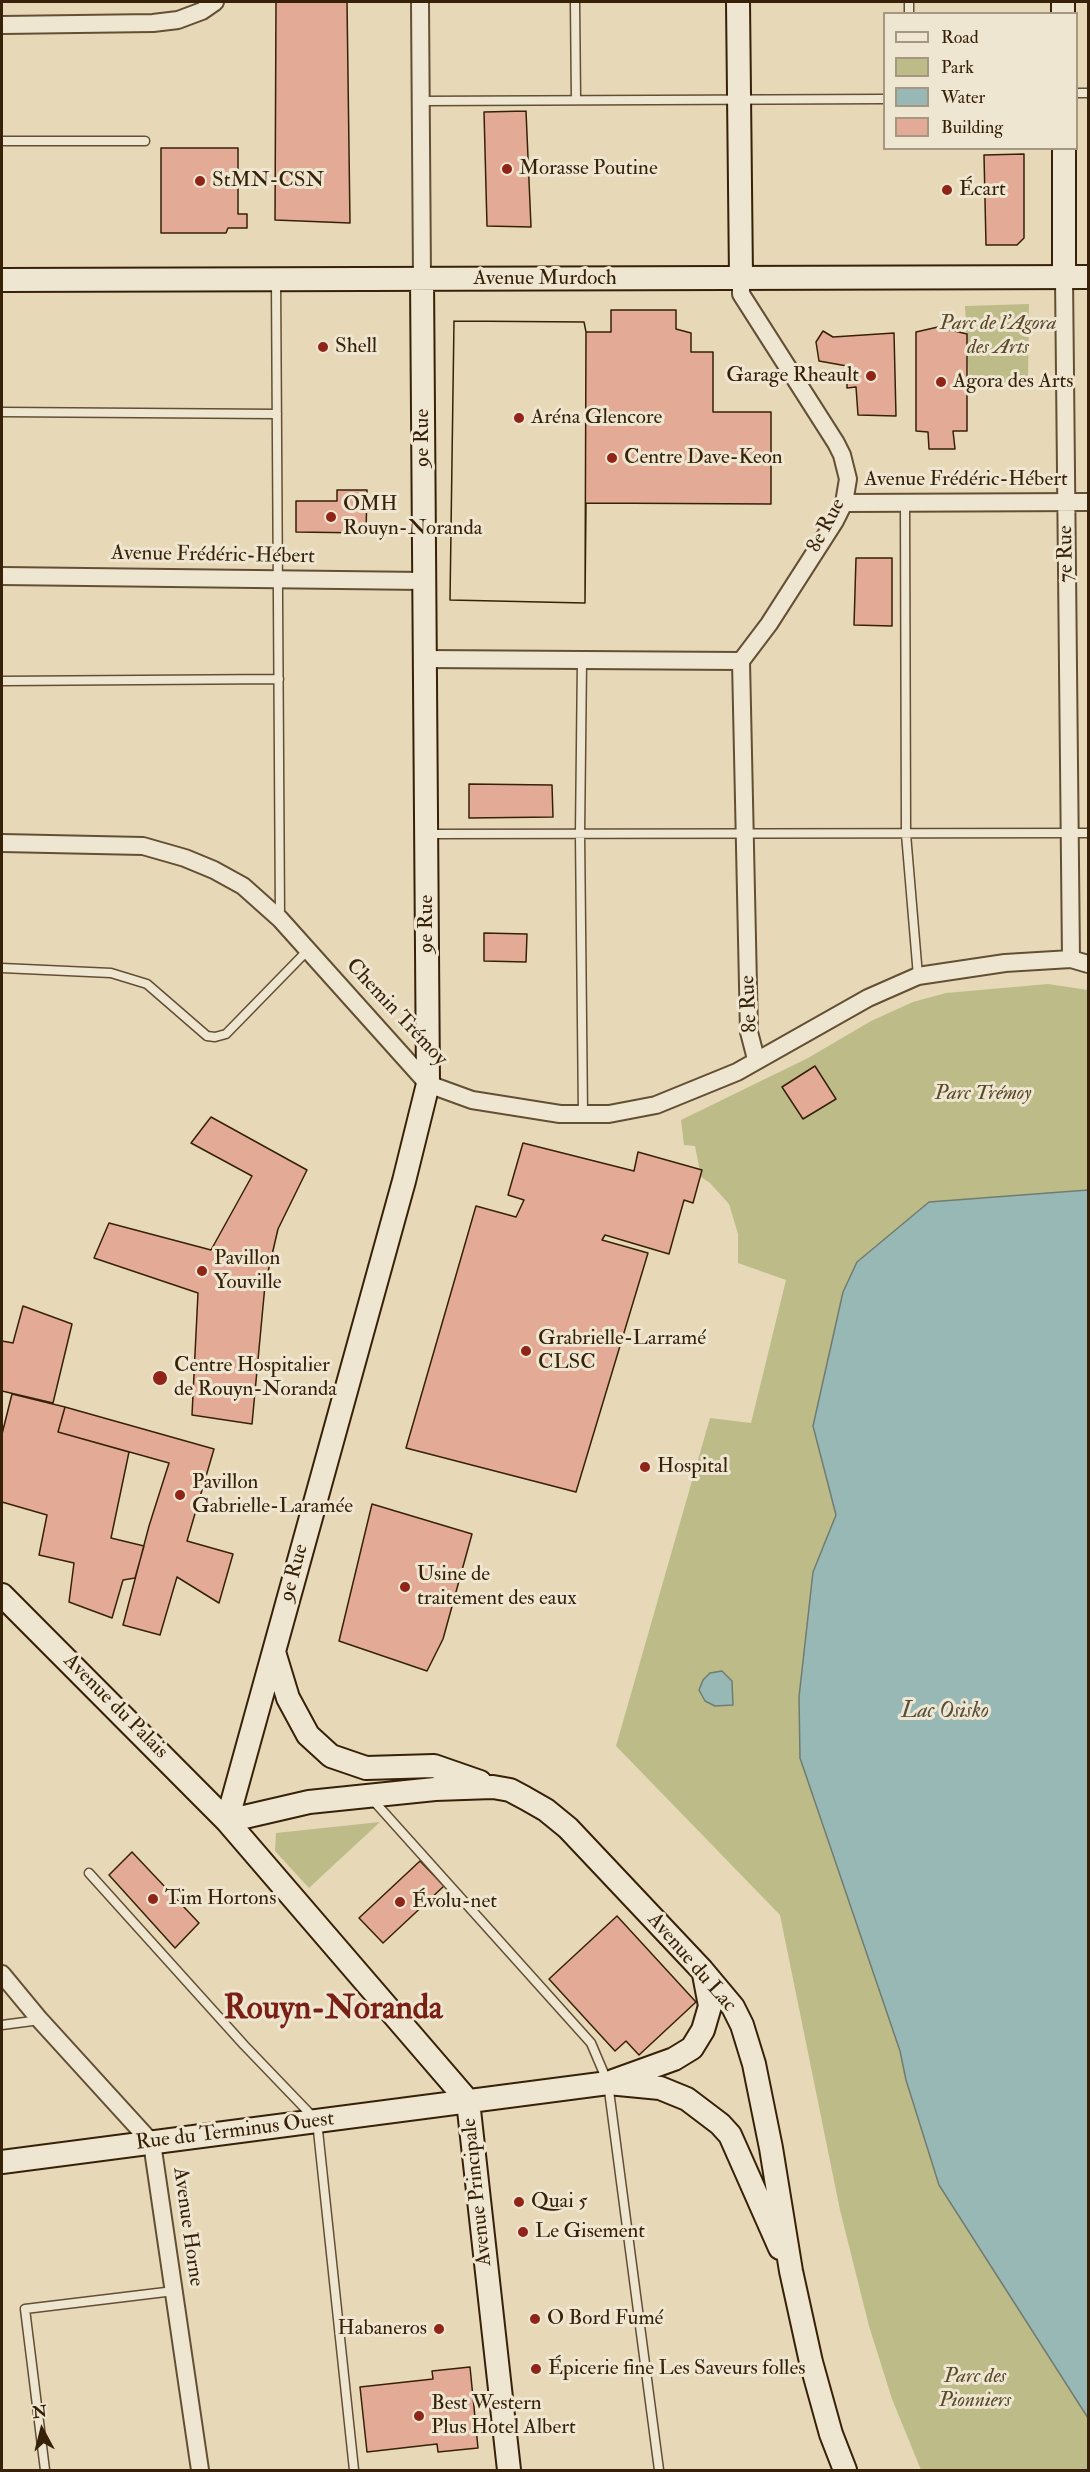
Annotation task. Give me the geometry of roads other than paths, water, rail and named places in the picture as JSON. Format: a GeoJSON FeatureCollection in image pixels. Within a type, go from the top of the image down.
{"type":"FeatureCollection","features":[{"type":"Feature","properties":{"kind":"street"},"geometry":{"type":"LineString","coordinates":[[2,25],[121,24],[178,20],[202,11],[215,2]]}},
{"type":"Feature","properties":{"kind":"street","name":"9e Rue"},"geometry":{"type":"LineString","coordinates":[[227,1821],[404,1181],[428,1084],[420,2]]}},
{"type":"Feature","properties":{"kind":"street","name":"8e Rue"},"geometry":{"type":"LineString","coordinates":[[738,2],[741,294],[813,405],[842,455],[848,479],[844,503],[835,521],[770,624],[741,661],[749,1032],[756,1059]]}},
{"type":"Feature","properties":{"kind":"street","name":"7e Rue"},"geometry":{"type":"LineString","coordinates":[[1064,150],[1071,959]]}},
{"type":"Feature","properties":{"kind":"street","name":"Avenue Murdoch"},"geometry":{"type":"LineString","coordinates":[[2,280],[1089,277]]}},
{"type":"Feature","properties":{"kind":"street","name":"Avenue Frédéric-Hébert"},"geometry":{"type":"LineString","coordinates":[[844,503],[1089,502]]}},
{"type":"Feature","properties":{"kind":"street","name":"Avenue Frédéric-Hébert"},"geometry":{"type":"LineString","coordinates":[[2,576],[424,581]]}},
{"type":"Feature","properties":{"kind":"street"},"geometry":{"type":"LineString","coordinates":[[425,659],[741,661]]}},
{"type":"Feature","properties":{"kind":"street","name":"Chemin Trémoy"},"geometry":{"type":"LineString","coordinates":[[2,843],[143,846],[185,858],[243,886],[280,919],[428,1084],[472,1100],[560,1114],[609,1114],[656,1105],[737,1071],[868,998],[918,976],[1005,963],[1071,959],[1089,964]]}},
{"type":"Feature","properties":{"kind":"street","name":"Avenue du Palais"},"geometry":{"type":"LineString","coordinates":[[2,1594],[227,1821]]}},
{"type":"Feature","properties":{"kind":"street"},"geometry":{"type":"LineString","coordinates":[[274,1652],[288,1698],[308,1735],[331,1756],[366,1768],[434,1766],[493,1787]]}},
{"type":"Feature","properties":{"kind":"street","name":"Avenue du Lac"},"geometry":{"type":"LineString","coordinates":[[227,1821],[309,1803],[435,1789],[493,1787],[510,1791],[546,1810],[568,1828],[734,2007],[749,2043],[771,2148],[791,2271],[811,2362],[844,2470]]}},
{"type":"Feature","properties":{"kind":"street","name":"Avenue Principale"},"geometry":{"type":"LineString","coordinates":[[227,1821],[468,2101],[509,2470]]}},
{"type":"Feature","properties":{"kind":"street"},"geometry":{"type":"LineString","coordinates":[[608,2083],[674,2059],[692,2048],[703,2030],[710,2006],[702,1970]]}},
{"type":"Feature","properties":{"kind":"street","name":"Avenue Horne"},"geometry":{"type":"LineString","coordinates":[[2,1974],[40,2020],[152,2143],[200,2470]]}},
{"type":"Feature","properties":{"kind":"street"},"geometry":{"type":"LineString","coordinates":[[608,2083],[660,2088],[687,2099],[720,2124],[730,2135],[766,2220],[791,2271]]}},
{"type":"Feature","properties":{"kind":"street","name":"Rue du Terminus Ouest"},"geometry":{"type":"LineString","coordinates":[[2,2162],[608,2083]]}},
{"type":"Feature","properties":{"kind":"lane"},"geometry":{"type":"LineString","coordinates":[[575,2],[576,99]]}},
{"type":"Feature","properties":{"kind":"lane"},"geometry":{"type":"LineString","coordinates":[[421,100],[883,99]]}},
{"type":"Feature","properties":{"kind":"lane"},"geometry":{"type":"LineString","coordinates":[[2,141],[145,141]]}},
{"type":"Feature","properties":{"kind":"lane"},"geometry":{"type":"LineString","coordinates":[[276,280],[280,919]]}},
{"type":"Feature","properties":{"kind":"lane"},"geometry":{"type":"LineString","coordinates":[[2,412],[277,414]]}},
{"type":"Feature","properties":{"kind":"lane"},"geometry":{"type":"LineString","coordinates":[[905,503],[906,834],[918,976]]}},
{"type":"Feature","properties":{"kind":"lane"},"geometry":{"type":"LineString","coordinates":[[582,660],[580,834],[583,1115]]}},
{"type":"Feature","properties":{"kind":"lane"},"geometry":{"type":"LineString","coordinates":[[2,681],[279,679]]}},
{"type":"Feature","properties":{"kind":"lane"},"geometry":{"type":"LineString","coordinates":[[426,834],[1089,833]]}},
{"type":"Feature","properties":{"kind":"lane"},"geometry":{"type":"LineString","coordinates":[[2,968],[111,973],[147,984],[207,1036],[215,1037],[226,1034],[308,950]]}},
{"type":"Feature","properties":{"kind":"lane"},"geometry":{"type":"LineString","coordinates":[[370,1797],[591,2043],[608,2083],[659,2470]]}},
{"type":"Feature","properties":{"kind":"lane"},"geometry":{"type":"LineString","coordinates":[[89,1873],[244,2045],[317,2121],[354,2470]]}},
{"type":"Feature","properties":{"kind":"lane"},"geometry":{"type":"LineString","coordinates":[[2,2025],[40,2020]]}},
{"type":"Feature","properties":{"kind":"lane"},"geometry":{"type":"LineString","coordinates":[[45,2470],[25,2309],[174,2291]]}},
{"type":"Feature","properties":{"kind":"water","name":"Lac Osisko"},"geometry":{"type":"Polygon","coordinates":[[[1088,1190],[1088,2418],[939,2185],[906,2080],[900,2051],[800,1758],[799,1697],[813,1572],[836,1515],[813,1426],[843,1292],[857,1262],[929,1202],[1088,1190]]]}},
{"type":"Feature","properties":{"kind":"water"},"geometry":{"type":"Polygon","coordinates":[[[722,1671],[732,1681],[733,1705],[715,1706],[705,1701],[699,1690],[703,1680],[710,1673],[722,1671]]]}},
{"type":"Feature","properties":{"kind":"place","name":"Morasse Poutine"},"geometry":{"type":"Point","coordinates":[507,169]}},
{"type":"Feature","properties":{"kind":"place","name":"StMN-CSN"},"geometry":{"type":"Point","coordinates":[200,181]}},
{"type":"Feature","properties":{"kind":"place","name":"Écart"},"geometry":{"type":"Point","coordinates":[947,190]}},
{"type":"Feature","properties":{"kind":"place","name":"Shell"},"geometry":{"type":"Point","coordinates":[323,347]}},
{"type":"Feature","properties":{"kind":"place","name":"Garage Rheault"},"geometry":{"type":"Point","coordinates":[871,376]}},
{"type":"Feature","properties":{"kind":"place","name":"Agora des Arts"},"geometry":{"type":"Point","coordinates":[941,382]}},
{"type":"Feature","properties":{"kind":"place","name":"Aréna Glencore"},"geometry":{"type":"Point","coordinates":[519,418]}},
{"type":"Feature","properties":{"kind":"place","name":"Centre Dave-Keon"},"geometry":{"type":"Point","coordinates":[612,458]}},
{"type":"Feature","properties":{"kind":"place","name":"OMH Rouyn-Noranda"},"geometry":{"type":"Point","coordinates":[331,517]}},
{"type":"Feature","properties":{"kind":"place","name":"Pavillon Youville"},"geometry":{"type":"Point","coordinates":[202,1271]}},
{"type":"Feature","properties":{"kind":"place","name":"Grabrielle-Larramé CLSC"},"geometry":{"type":"Point","coordinates":[526,1351]}},
{"type":"Feature","properties":{"kind":"place","name":"Centre Hospitalier de Rouyn-Noranda"},"geometry":{"type":"Point","coordinates":[160,1378]}},
{"type":"Feature","properties":{"kind":"place","name":"Hospital"},"geometry":{"type":"Point","coordinates":[645,1467]}},
{"type":"Feature","properties":{"kind":"place","name":"Pavillon Gabrielle-Laramée"},"geometry":{"type":"Point","coordinates":[180,1495]}},
{"type":"Feature","properties":{"kind":"place","name":"Usine de traitement des eaux"},"geometry":{"type":"Point","coordinates":[405,1587]}},
{"type":"Feature","properties":{"kind":"place","name":"Tim Hortons"},"geometry":{"type":"Point","coordinates":[153,1899]}},
{"type":"Feature","properties":{"kind":"place","name":"Évolu-net"},"geometry":{"type":"Point","coordinates":[400,1902]}},
{"type":"Feature","properties":{"kind":"place","name":"Quai 5"},"geometry":{"type":"Point","coordinates":[519,2202]}},
{"type":"Feature","properties":{"kind":"place","name":"Le Gisement"},"geometry":{"type":"Point","coordinates":[523,2232]}},
{"type":"Feature","properties":{"kind":"place","name":"O Bord Fumé"},"geometry":{"type":"Point","coordinates":[535,2319]}},
{"type":"Feature","properties":{"kind":"place","name":"Habaneros"},"geometry":{"type":"Point","coordinates":[439,2329]}},
{"type":"Feature","properties":{"kind":"place","name":"Épicerie fine Les Saveurs folles"},"geometry":{"type":"Point","coordinates":[536,2369]}},
{"type":"Feature","properties":{"kind":"place","name":"Best Western Plus Hotel Albert"},"geometry":{"type":"Point","coordinates":[419,2416]}},
{"type":"Feature","properties":{"kind":"district","name":"Rouyn-Noranda"},"geometry":{"type":"Point","coordinates":[333,2011]}},
{"type":"Feature","properties":{"kind":"park label","name":"Parc de l'Agora des Arts"},"geometry":{"type":"Point","coordinates":[998,336]}},
{"type":"Feature","properties":{"kind":"park label","name":"Parc Trémoy"},"geometry":{"type":"Point","coordinates":[983,1094]}},
{"type":"Feature","properties":{"kind":"park label","name":"Parc des Pionniers"},"geometry":{"type":"Point","coordinates":[975,2389]}}]}
